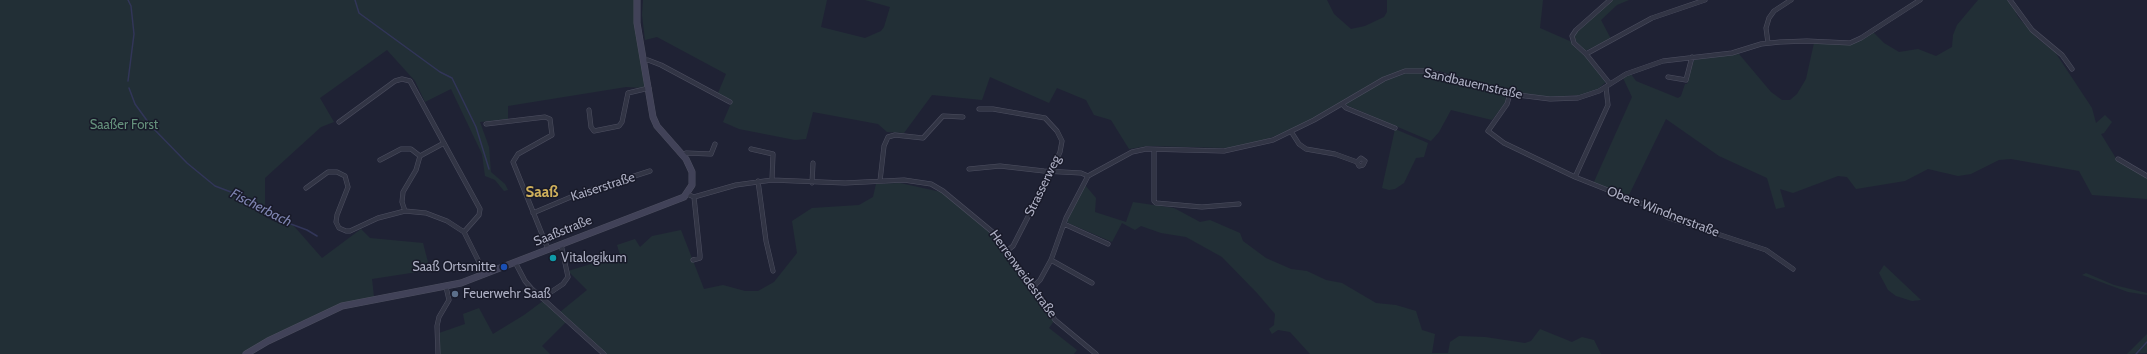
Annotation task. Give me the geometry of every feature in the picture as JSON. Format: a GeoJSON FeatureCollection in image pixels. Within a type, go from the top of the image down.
{"type":"FeatureCollection","features":[{"type":"Feature","properties":{"kind":"street"},"geometry":{"type":"LineString","coordinates":[[637,0],[637,22],[655,122],[690,165],[693,175],[692,185],[687,194],[694,197],[700,255],[699,258],[693,260]]}},
{"type":"Feature","properties":{"kind":"street"},"geometry":{"type":"LineString","coordinates":[[1575,177],[1608,105],[1608,85],[1586,54],[1574,43],[1573,33],[1610,0]]}},
{"type":"Feature","properties":{"kind":"street"},"geometry":{"type":"LineString","coordinates":[[1586,54],[1656,16],[1688,7],[1705,0]]}},
{"type":"Feature","properties":{"kind":"street"},"geometry":{"type":"LineString","coordinates":[[1768,43],[1766,28],[1769,18],[1774,11],[1791,0]]}},
{"type":"Feature","properties":{"kind":"street","name":"Sandbauernstraße"},"geometry":{"type":"LineString","coordinates":[[1088,176],[1132,152],[1154,150],[1202,152],[1235,150],[1273,140],[1292,133],[1384,79],[1405,71],[1426,71],[1510,94],[1567,99],[1590,94],[1626,74],[1650,65],[1692,57],[1732,53],[1768,43],[1806,41],[1850,43],[1861,38],[1920,0]]}},
{"type":"Feature","properties":{"kind":"street"},"geometry":{"type":"LineString","coordinates":[[2010,0],[2032,30],[2062,55],[2072,69]]}},
{"type":"Feature","properties":{"kind":"street"},"geometry":{"type":"LineString","coordinates":[[1668,77],[1686,80],[1692,57]]}},
{"type":"Feature","properties":{"kind":"street"},"geometry":{"type":"LineString","coordinates":[[644,61],[648,60],[661,65],[730,102]]}},
{"type":"Feature","properties":{"kind":"street"},"geometry":{"type":"LineString","coordinates":[[339,122],[395,81],[406,80],[413,85],[481,212],[464,232]]}},
{"type":"Feature","properties":{"kind":"street"},"geometry":{"type":"LineString","coordinates":[[589,110],[591,127],[594,131],[619,126],[622,122],[628,92],[649,88]]}},
{"type":"Feature","properties":{"kind":"street","name":"Obere Windnerstraße"},"geometry":{"type":"LineString","coordinates":[[1510,94],[1507,104],[1488,131],[1515,149],[1575,177],[1643,204],[1669,218],[1766,250],[1793,269]]}},
{"type":"Feature","properties":{"kind":"street"},"geometry":{"type":"LineString","coordinates":[[1342,104],[1346,108],[1395,128]]}},
{"type":"Feature","properties":{"kind":"street","name":"Strasserweg"},"geometry":{"type":"LineString","coordinates":[[979,109],[993,109],[1048,120],[1062,140],[1060,152],[1051,172],[1013,246],[1008,250]]}},
{"type":"Feature","properties":{"kind":"street"},"geometry":{"type":"LineString","coordinates":[[880,182],[884,146],[888,136],[896,135],[923,138],[943,116],[963,117]]}},
{"type":"Feature","properties":{"kind":"street"},"geometry":{"type":"LineString","coordinates":[[486,124],[545,117],[549,118],[552,135],[518,154],[514,160],[521,182],[548,249]]}},
{"type":"Feature","properties":{"kind":"street"},"geometry":{"type":"LineString","coordinates":[[1292,133],[1299,144],[1306,149],[1335,154],[1357,162]]}},
{"type":"Feature","properties":{"kind":"street"},"geometry":{"type":"LineString","coordinates":[[405,211],[402,202],[404,192],[416,170],[420,156],[444,143]]}},
{"type":"Feature","properties":{"kind":"street"},"geometry":{"type":"LineString","coordinates":[[682,155],[686,153],[712,154],[715,144]]}},
{"type":"Feature","properties":{"kind":"street"},"geometry":{"type":"LineString","coordinates":[[380,160],[401,148],[410,149],[420,156]]}},
{"type":"Feature","properties":{"kind":"street"},"geometry":{"type":"LineString","coordinates":[[751,149],[774,154],[772,180]]}},
{"type":"Feature","properties":{"kind":"street"},"geometry":{"type":"LineString","coordinates":[[1154,150],[1156,203],[1202,207],[1239,204]]}},
{"type":"Feature","properties":{"kind":"street"},"geometry":{"type":"LineString","coordinates":[[2118,158],[2147,176]]}},
{"type":"Feature","properties":{"kind":"street"},"geometry":{"type":"LineString","coordinates":[[812,183],[813,163]]}},
{"type":"Feature","properties":{"kind":"street"},"geometry":{"type":"LineString","coordinates":[[969,169],[1000,166],[1051,172],[1083,173],[1088,176],[1064,224],[1051,260],[1040,280],[1034,286]]}},
{"type":"Feature","properties":{"kind":"street","name":"Kaiserstraße"},"geometry":{"type":"LineString","coordinates":[[533,213],[578,194],[650,171]]}},
{"type":"Feature","properties":{"kind":"street"},"geometry":{"type":"LineString","coordinates":[[306,188],[328,172],[337,172],[345,176],[348,188],[336,222],[339,228],[346,231],[383,217],[405,211],[433,215],[447,221],[464,232],[485,274]]}},
{"type":"Feature","properties":{"kind":"street","name":"Herrenweidestraße"},"geometry":{"type":"LineString","coordinates":[[694,197],[736,185],[772,180],[812,183],[913,181],[937,187],[990,228],[1008,250],[1020,270],[1034,286],[1055,320],[1096,354]]}},
{"type":"Feature","properties":{"kind":"street"},"geometry":{"type":"LineString","coordinates":[[758,181],[768,251],[773,271]]}},
{"type":"Feature","properties":{"kind":"street","name":"Saaßstraße"},"geometry":{"type":"LineString","coordinates":[[246,354],[342,306],[446,287],[485,274],[677,201],[687,194]]}},
{"type":"Feature","properties":{"kind":"street"},"geometry":{"type":"LineString","coordinates":[[1064,224],[1108,244]]}},
{"type":"Feature","properties":{"kind":"street"},"geometry":{"type":"LineString","coordinates":[[542,298],[563,284],[568,277],[561,244]]}},
{"type":"Feature","properties":{"kind":"street"},"geometry":{"type":"LineString","coordinates":[[1051,260],[1092,283]]}},
{"type":"Feature","properties":{"kind":"street"},"geometry":{"type":"LineString","coordinates":[[515,262],[525,281],[604,354]]}},
{"type":"Feature","properties":{"kind":"street"},"geometry":{"type":"LineString","coordinates":[[438,354],[437,326],[439,317],[449,300],[446,287]]}},
{"type":"Feature","properties":{"kind":"green space","name":"Saaßer Forst"},"geometry":{"type":"Polygon","coordinates":[[[0,0],[635,0],[634,18],[645,83],[643,88],[626,87],[508,106],[508,119],[480,122],[489,147],[491,172],[505,184],[508,190],[504,191],[495,180],[485,176],[482,154],[451,89],[425,102],[415,81],[387,50],[320,98],[334,122],[321,127],[265,178],[265,217],[278,223],[293,225],[322,258],[361,229],[370,238],[423,243],[430,270],[372,279],[374,297],[335,306],[271,336],[242,354],[0,354],[0,0]]]}},
{"type":"Feature","properties":{"kind":"green space"},"geometry":{"type":"Polygon","coordinates":[[[643,0],[827,0],[821,27],[865,38],[881,31],[884,27],[890,7],[865,0],[1327,0],[1334,14],[1351,29],[1365,26],[1384,17],[1387,12],[1387,0],[1543,0],[1540,28],[1572,42],[1586,56],[1606,82],[1598,89],[1583,95],[1546,97],[1510,92],[1439,71],[1406,69],[1382,78],[1295,129],[1264,140],[1227,148],[1148,146],[1129,149],[1111,120],[1094,115],[1086,100],[1057,88],[1049,103],[990,77],[982,100],[932,95],[904,133],[887,132],[878,124],[813,112],[806,139],[795,140],[739,129],[723,122],[732,101],[718,93],[726,74],[657,37],[645,40],[642,15],[643,0]]]}},
{"type":"Feature","properties":{"kind":"green space"},"geometry":{"type":"Polygon","coordinates":[[[1611,0],[1629,0],[1617,5],[1601,20],[1611,39],[1585,51],[1576,42],[1574,35],[1611,0]]]}},
{"type":"Feature","properties":{"kind":"green space"},"geometry":{"type":"Polygon","coordinates":[[[1978,0],[2010,0],[2018,17],[2037,38],[2055,52],[2092,108],[2096,123],[2105,115],[2112,122],[2104,133],[2101,134],[2117,160],[2147,178],[2147,199],[2092,195],[2079,171],[2011,159],[1999,160],[1971,174],[1958,176],[1928,169],[1905,181],[1856,189],[1847,177],[1838,176],[1793,193],[1780,189],[1785,207],[1776,209],[1767,178],[1719,156],[1666,119],[1628,197],[1593,184],[1632,97],[1623,78],[1631,74],[1636,81],[1678,98],[1681,96],[1685,84],[1687,84],[1694,60],[1739,54],[1771,92],[1782,100],[1790,100],[1797,94],[1806,79],[1814,43],[1849,45],[1860,41],[1873,32],[1884,43],[1899,52],[1918,49],[1936,56],[1952,47],[1953,35],[1957,25],[1978,0]]]}},
{"type":"Feature","properties":{"kind":"green space"},"geometry":{"type":"Polygon","coordinates":[[[1409,72],[1427,73],[1503,95],[1507,98],[1506,102],[1492,120],[1451,110],[1439,132],[1431,141],[1346,105],[1382,82],[1409,72]]]}},
{"type":"Feature","properties":{"kind":"green space"},"geometry":{"type":"Polygon","coordinates":[[[1395,129],[1428,143],[1424,157],[1416,158],[1404,183],[1395,189],[1389,190],[1382,188],[1395,129]]]}},
{"type":"Feature","properties":{"kind":"green space"},"geometry":{"type":"Polygon","coordinates":[[[900,183],[941,192],[995,236],[1023,277],[1037,293],[1054,321],[1049,328],[1077,350],[1074,354],[606,354],[560,312],[587,290],[568,271],[620,255],[617,245],[635,239],[640,247],[652,236],[681,230],[704,289],[723,285],[745,291],[758,291],[774,282],[797,253],[792,221],[812,208],[859,205],[873,197],[876,184],[900,183]]]}},
{"type":"Feature","properties":{"kind":"green space"},"geometry":{"type":"Polygon","coordinates":[[[1085,185],[1096,198],[1095,212],[1126,222],[1133,202],[1174,208],[1200,222],[1210,220],[1240,233],[1243,241],[1266,258],[1291,269],[1307,271],[1326,280],[1342,283],[1376,303],[1396,305],[1416,311],[1422,330],[1435,334],[1432,353],[1448,353],[1450,342],[1459,336],[1485,337],[1525,343],[1531,341],[1540,329],[1572,342],[1582,337],[1594,340],[1601,354],[1310,354],[1290,332],[1278,330],[1272,334],[1269,329],[1274,325],[1275,314],[1257,293],[1222,257],[1186,237],[1161,233],[1141,226],[1135,230],[1122,223],[1112,242],[1068,223],[1067,221],[1085,185]]]}},
{"type":"Feature","properties":{"kind":"green space"},"geometry":{"type":"Polygon","coordinates":[[[1884,265],[1921,300],[1912,301],[1896,296],[1888,290],[1879,273],[1884,265]]]}},
{"type":"Feature","properties":{"kind":"green space"},"geometry":{"type":"Polygon","coordinates":[[[2086,273],[2114,285],[2147,293],[2147,295],[2128,292],[2082,275],[2086,273]]]}},
{"type":"Feature","properties":{"kind":"green space"},"geometry":{"type":"Polygon","coordinates":[[[543,301],[566,322],[542,346],[550,354],[440,354],[439,333],[465,324],[463,314],[479,308],[493,334],[524,315],[543,301]]]}},
{"type":"Feature","properties":{"kind":"green space"},"geometry":{"type":"Polygon","coordinates":[[[2147,334],[2147,353],[2127,354],[2147,334]]]}},
{"type":"Feature","properties":{"kind":"waterway","name":"Fischerbach"},"geometry":{"type":"LineString","coordinates":[[128,0],[131,6],[134,34],[128,81]]}},
{"type":"Feature","properties":{"kind":"waterway"},"geometry":{"type":"LineString","coordinates":[[355,0],[359,13],[440,72],[452,78],[476,127],[489,169]]}},
{"type":"Feature","properties":{"kind":"waterway","name":"Fischerbach"},"geometry":{"type":"LineString","coordinates":[[129,88],[135,104],[151,126],[187,163],[215,186],[252,200],[267,213],[280,220],[307,230],[317,236]]}},
{"type":"Feature","properties":{"kind":"waterway"},"geometry":{"type":"LineString","coordinates":[[2136,354],[2147,342]]}},
{"type":"Feature","properties":{"kind":"place","name":"Vitalogikum"},"geometry":{"type":"Point","coordinates":[553,258]}},
{"type":"Feature","properties":{"kind":"place","name":"Saaß Ortsmitte"},"geometry":{"type":"Point","coordinates":[504,267]}},
{"type":"Feature","properties":{"kind":"place","name":"Feuerwehr Saaß"},"geometry":{"type":"Point","coordinates":[455,294]}},
{"type":"Feature","properties":{"kind":"district","name":"Saaß"},"geometry":{"type":"Point","coordinates":[542,193]}}]}
